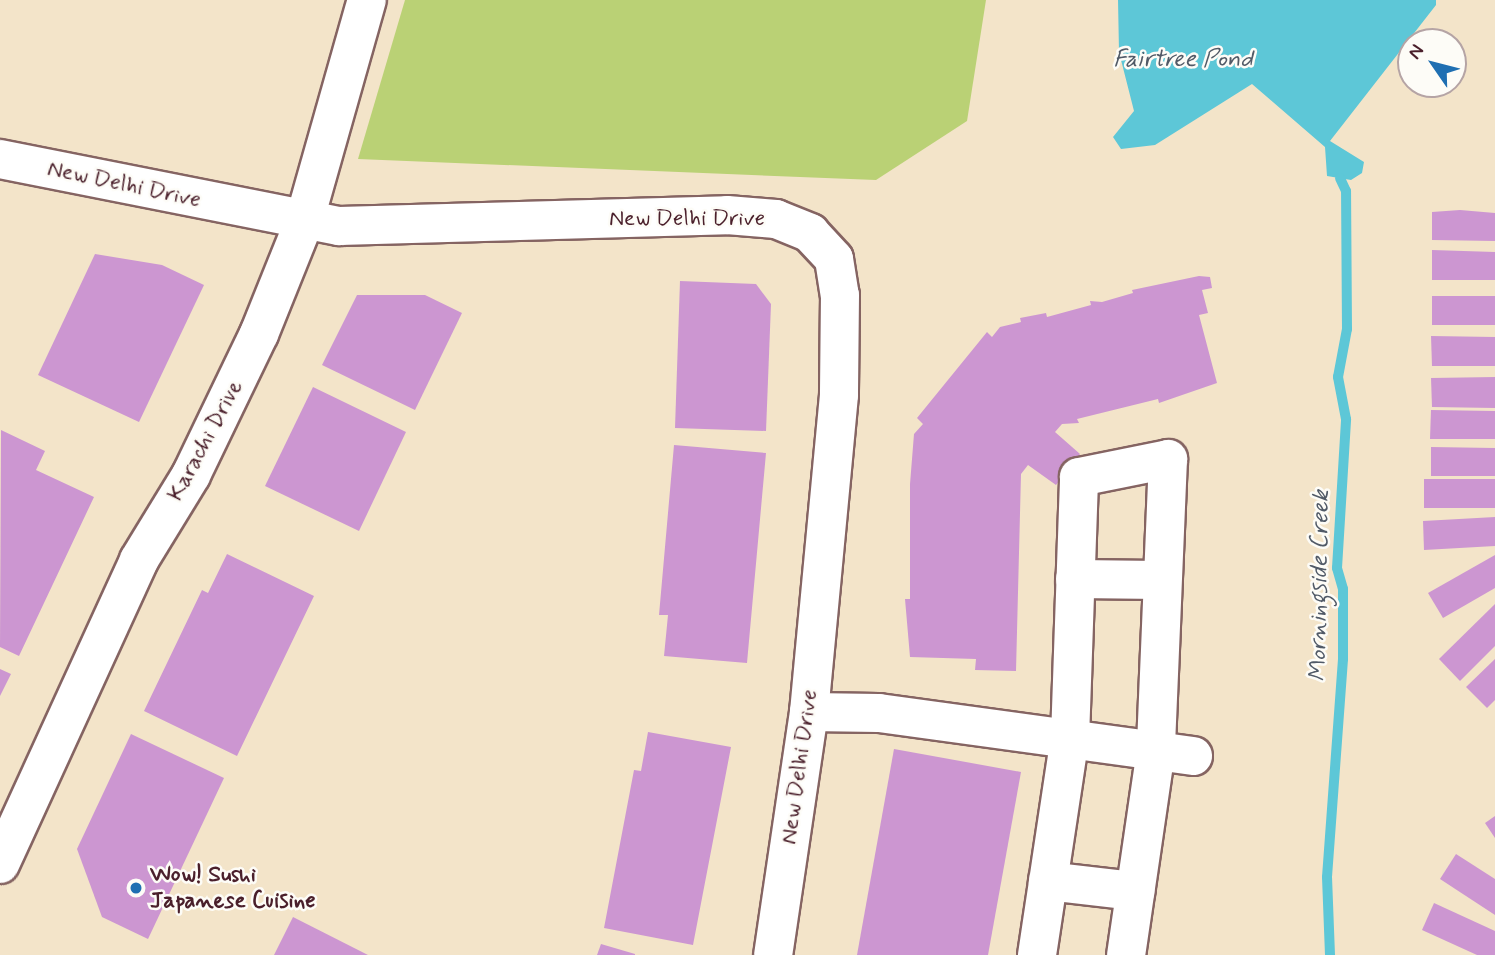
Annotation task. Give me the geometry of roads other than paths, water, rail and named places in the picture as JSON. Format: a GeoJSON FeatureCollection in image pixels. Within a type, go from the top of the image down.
{"type":"FeatureCollection","features":[{"type":"Feature","properties":{"kind":"street","name":"Karachi Drive"},"geometry":{"type":"LineString","coordinates":[[0,864],[139,560],[228,402],[304,222],[367,0]]}},
{"type":"Feature","properties":{"kind":"street","name":"New Delhi Drive"},"geometry":{"type":"LineString","coordinates":[[0,159],[304,222],[427,227],[727,215],[776,219],[810,233],[834,259],[840,308],[839,395],[810,712],[773,955]]}},
{"type":"Feature","properties":{"kind":"street"},"geometry":{"type":"LineString","coordinates":[[1038,955],[1070,738],[1079,477],[1168,459],[1156,750],[1126,955]]}},
{"type":"Feature","properties":{"kind":"street"},"geometry":{"type":"LineString","coordinates":[[1076,579],[1163,580]]}},
{"type":"Feature","properties":{"kind":"street"},"geometry":{"type":"LineString","coordinates":[[810,712],[879,713],[1193,756]]}},
{"type":"Feature","properties":{"kind":"street"},"geometry":{"type":"LineString","coordinates":[[1048,881],[1135,891]]}},
{"type":"Feature","properties":{"kind":"water","name":"Fairtree Pond"},"geometry":{"type":"Polygon","coordinates":[[[1118,0],[1436,0],[1436,5],[1418,28],[1397,28],[1397,55],[1330,141],[1364,162],[1362,173],[1351,180],[1327,176],[1325,147],[1252,84],[1155,145],[1121,149],[1113,137],[1134,111],[1119,52],[1118,0]]]}},
{"type":"Feature","properties":{"kind":"waterway","name":"Morningside Creek"},"geometry":{"type":"LineString","coordinates":[[1330,955],[1327,877],[1343,659],[1343,589],[1337,568],[1346,419],[1338,377],[1347,329],[1346,191],[1340,178]]}},
{"type":"Feature","properties":{"kind":"place","name":"Wow! Sushi Japanese Cuisine"},"geometry":{"type":"Point","coordinates":[136,888]}}]}
